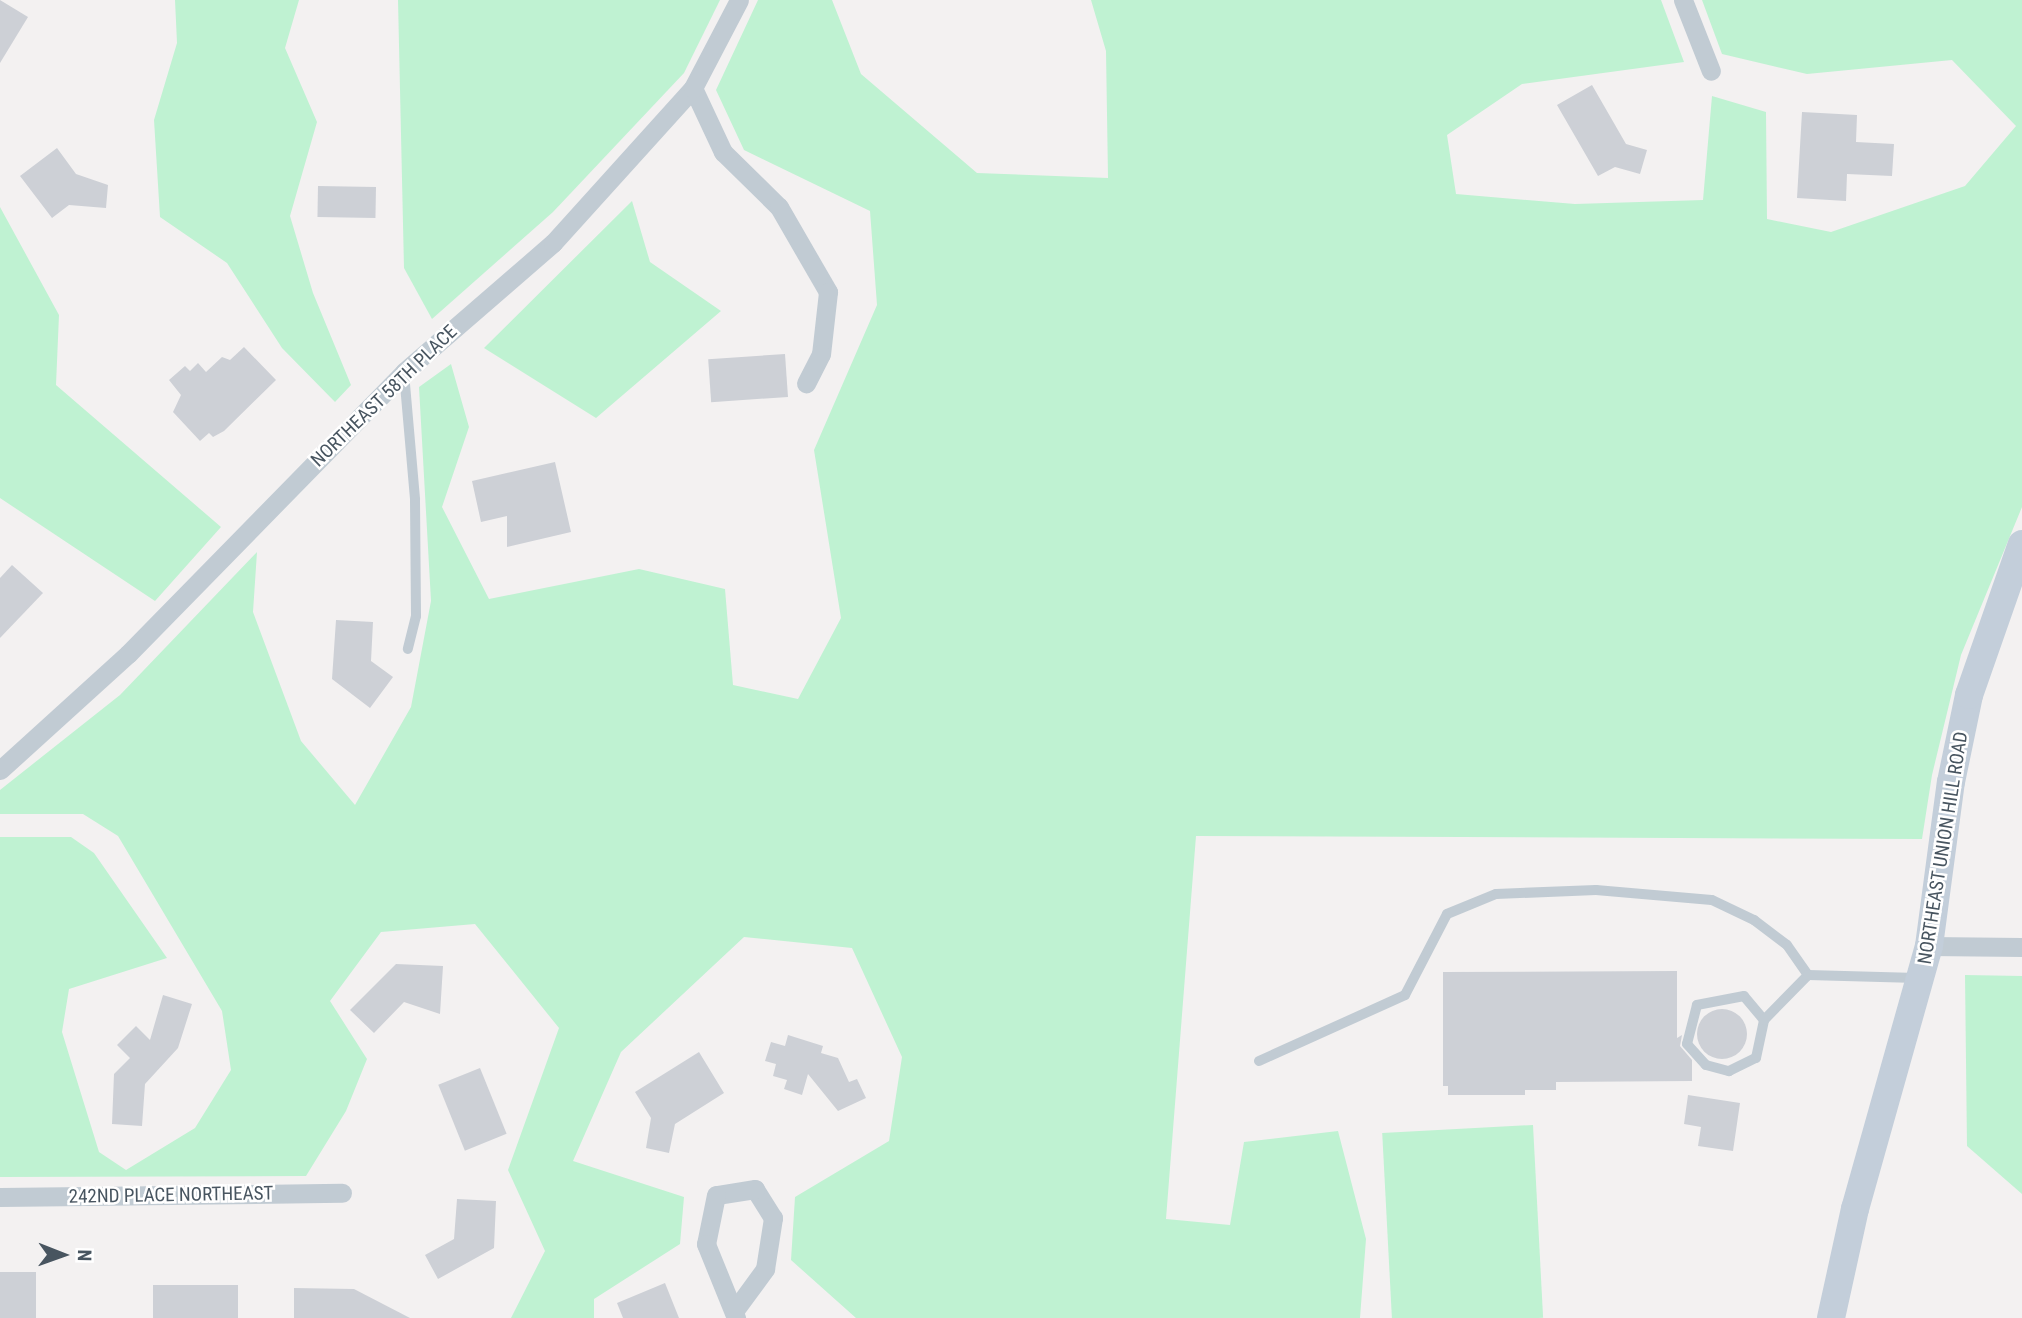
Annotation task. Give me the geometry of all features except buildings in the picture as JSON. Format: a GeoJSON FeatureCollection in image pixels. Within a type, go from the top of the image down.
{"type":"FeatureCollection","features":[{"type":"Feature","properties":{"kind":"street","name":"NORTHEAST 58TH PLACE"},"geometry":{"type":"LineString","coordinates":[[0,770],[128,654],[404,372],[553,243],[693,88],[739,0]]}},
{"type":"Feature","properties":{"kind":"street"},"geometry":{"type":"LineString","coordinates":[[1683,0],[1711,71]]}},
{"type":"Feature","properties":{"kind":"street"},"geometry":{"type":"LineString","coordinates":[[693,88],[723,152],[779,207],[828,292],[821,354],[806,383]]}},
{"type":"Feature","properties":{"kind":"street","name":"NORTHEAST UNION HILL ROAD"},"geometry":{"type":"LineString","coordinates":[[1831,1318],[1855,1209],[1929,946],[1958,742],[1990,629],[2022,544]]}},
{"type":"Feature","properties":{"kind":"street"},"geometry":{"type":"LineString","coordinates":[[1929,946],[2022,947]]}},
{"type":"Feature","properties":{"kind":"street"},"geometry":{"type":"LineString","coordinates":[[755,1189],[774,1218],[765,1269],[736,1314],[706,1244],[716,1195],[755,1189]]}},
{"type":"Feature","properties":{"kind":"street","name":"242ND PLACE NORTHEAST"},"geometry":{"type":"LineString","coordinates":[[0,1197],[342,1193]]}},
{"type":"Feature","properties":{"kind":"lane"},"geometry":{"type":"LineString","coordinates":[[404,372],[415,500],[416,616],[408,649]]}},
{"type":"Feature","properties":{"kind":"lane"},"geometry":{"type":"LineString","coordinates":[[1259,1061],[1405,995],[1447,914],[1496,894],[1596,890],[1712,900],[1754,920],[1787,945],[1808,975]]}},
{"type":"Feature","properties":{"kind":"lane"},"geometry":{"type":"LineString","coordinates":[[1764,1020],[1744,996],[1697,1005],[1687,1044],[1706,1065],[1729,1071],[1756,1058],[1764,1020],[1808,975],[1898,974],[1921,979]]}},
{"type":"Feature","properties":{"kind":"green space"},"geometry":{"type":"Polygon","coordinates":[[[175,0],[299,0],[285,48],[317,122],[290,216],[313,293],[351,385],[335,402],[282,348],[227,263],[160,217],[154,120],[177,43],[175,0]]]}},
{"type":"Feature","properties":{"kind":"green space"},"geometry":{"type":"Polygon","coordinates":[[[398,0],[720,0],[684,73],[553,212],[432,319],[404,268],[398,0]]]}},
{"type":"Feature","properties":{"kind":"green space"},"geometry":{"type":"Polygon","coordinates":[[[758,0],[832,0],[861,74],[977,173],[1108,178],[1106,51],[1091,0],[1661,0],[1684,62],[1522,84],[1447,135],[1456,194],[1575,204],[1703,200],[1712,96],[1766,112],[1767,219],[1831,232],[1965,186],[2016,126],[1952,60],[1807,74],[1722,54],[1702,0],[2022,0],[2022,507],[1961,655],[1932,775],[1922,839],[1196,836],[1166,1219],[1230,1225],[1244,1142],[1338,1131],[1366,1239],[1360,1318],[856,1318],[791,1260],[795,1197],[889,1141],[902,1057],[852,948],[744,937],[621,1052],[573,1161],[684,1197],[680,1244],[594,1299],[594,1318],[511,1318],[545,1251],[508,1170],[559,1028],[475,924],[381,932],[330,1001],[367,1059],[346,1111],[306,1176],[0,1177],[0,837],[71,837],[94,853],[167,958],[69,989],[62,1032],[99,1152],[126,1170],[195,1128],[231,1070],[222,1011],[118,836],[83,814],[0,814],[0,790],[120,695],[257,552],[253,612],[301,741],[355,805],[411,707],[431,601],[419,387],[451,364],[469,427],[442,507],[489,599],[639,569],[725,589],[733,685],[798,699],[841,618],[814,450],[877,305],[870,211],[744,150],[716,90],[758,0]]]}},
{"type":"Feature","properties":{"kind":"green space"},"geometry":{"type":"Polygon","coordinates":[[[632,201],[650,262],[721,311],[596,418],[484,348],[632,201]]]}},
{"type":"Feature","properties":{"kind":"green space"},"geometry":{"type":"Polygon","coordinates":[[[0,207],[59,315],[56,385],[221,527],[155,601],[0,498],[0,207]]]}},
{"type":"Feature","properties":{"kind":"green space"},"geometry":{"type":"Polygon","coordinates":[[[1965,975],[2022,976],[2022,1194],[1967,1146],[1965,975]]]}},
{"type":"Feature","properties":{"kind":"green space"},"geometry":{"type":"Polygon","coordinates":[[[1533,1125],[1543,1318],[1392,1318],[1382,1133],[1533,1125]]]}}]}
